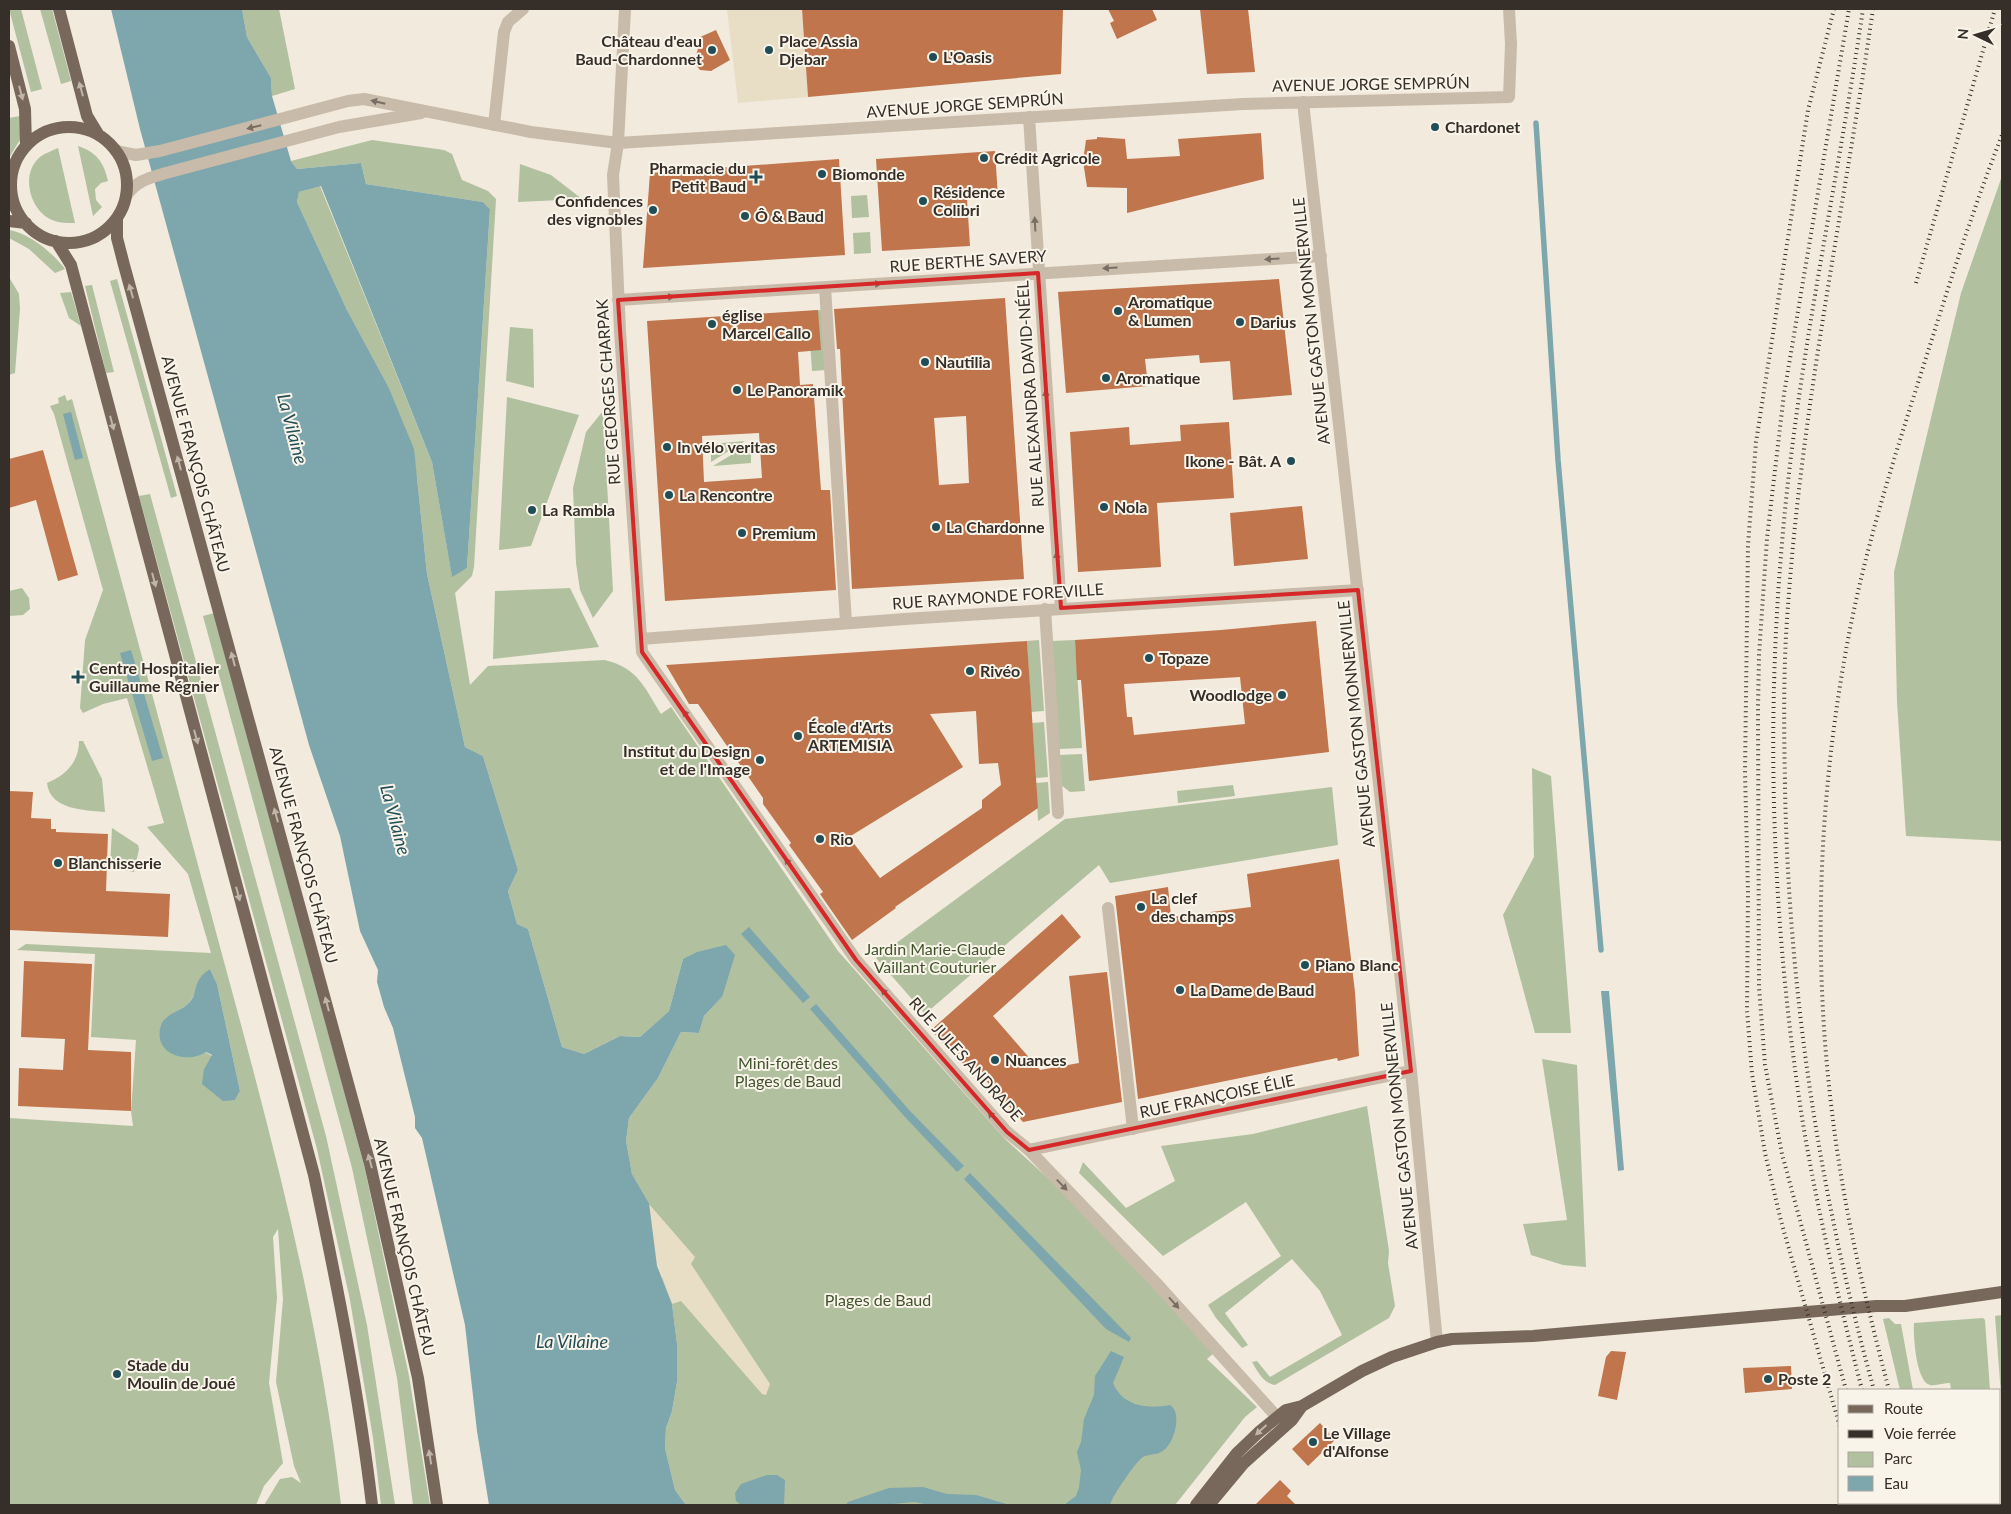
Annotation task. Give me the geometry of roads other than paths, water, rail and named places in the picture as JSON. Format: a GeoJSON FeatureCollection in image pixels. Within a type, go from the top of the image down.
{"type":"FeatureCollection","features":[{"type":"Feature","properties":{"kind":"main road"},"geometry":{"type":"LineString","coordinates":[[59,9],[87,116],[98,134],[116,150],[127,177],[126,196],[117,218],[106,230],[90,239],[75,243],[56,241],[40,235],[26,223],[14,202],[10,179],[16,161],[26,146],[43,133],[63,127],[78,127],[98,134]]}},
{"type":"Feature","properties":{"kind":"main road"},"geometry":{"type":"LineString","coordinates":[[9,46],[25,109],[26,146]]}},
{"type":"Feature","properties":{"kind":"main road","name":"AVENUE FRANÇOIS CHÂTEAU"},"geometry":{"type":"LineString","coordinates":[[117,218],[117,238],[124,266],[370,1164],[418,1378],[438,1505]]}},
{"type":"Feature","properties":{"kind":"main road"},"geometry":{"type":"LineString","coordinates":[[9,221],[26,223]]}},
{"type":"Feature","properties":{"kind":"main road"},"geometry":{"type":"LineString","coordinates":[[56,241],[71,265],[314,1175],[339,1290],[363,1434],[372,1505]]}},
{"type":"Feature","properties":{"kind":"main road"},"geometry":{"type":"LineString","coordinates":[[1196,1505],[1238,1454],[1286,1410],[1302,1406],[1355,1375],[1392,1357],[1437,1342],[1452,1339],[1533,1336],[1878,1306],[1905,1306],[2002,1292]]}},
{"type":"Feature","properties":{"kind":"main road"},"geometry":{"type":"LineString","coordinates":[[1209,1505],[1244,1463],[1292,1420],[1302,1406]]}},
{"type":"Feature","properties":{"kind":"street"},"geometry":{"type":"LineString","coordinates":[[494,125],[504,32],[508,22],[523,9]]}},
{"type":"Feature","properties":{"kind":"street","name":"RUE GEORGES CHARPAK"},"geometry":{"type":"LineString","coordinates":[[625,9],[618,142],[613,175],[618,300],[641,639]]}},
{"type":"Feature","properties":{"kind":"street","name":"AVENUE JORGE SEMPRÚN"},"geometry":{"type":"LineString","coordinates":[[116,150],[136,155],[160,151],[348,101],[364,99],[494,125],[580,139],[618,142],[1303,102],[1509,97],[1511,44],[1509,9]]}},
{"type":"Feature","properties":{"kind":"street","name":"AVENUE GASTON MONNERVILLE"},"geometry":{"type":"LineString","coordinates":[[1303,102],[1411,1072],[1437,1342]]}},
{"type":"Feature","properties":{"kind":"street","name":"AVENUE JORGE SEMPRÚN"},"geometry":{"type":"LineString","coordinates":[[126,196],[133,186],[142,180],[350,124],[396,119],[426,112]]}},
{"type":"Feature","properties":{"kind":"street","name":"RUE ALEXANDRA DAVID-NÉEL"},"geometry":{"type":"LineString","coordinates":[[1029,117],[1061,608]]}},
{"type":"Feature","properties":{"kind":"street","name":"RUE BERTHE SAVERY"},"geometry":{"type":"LineString","coordinates":[[618,300],[1321,256]]}},
{"type":"Feature","properties":{"kind":"street"},"geometry":{"type":"LineString","coordinates":[[825,287],[846,623]]}},
{"type":"Feature","properties":{"kind":"street","name":"RUE RAYMONDE FOREVILLE"},"geometry":{"type":"LineString","coordinates":[[641,639],[1045,609],[1358,590]]}},
{"type":"Feature","properties":{"kind":"street"},"geometry":{"type":"LineString","coordinates":[[1045,609],[1058,813]]}},
{"type":"Feature","properties":{"kind":"street","name":"RUE JULES ANDRADE"},"geometry":{"type":"LineString","coordinates":[[641,639],[642,652],[856,960],[1007,1132],[1029,1150],[1159,1286],[1277,1417]]}},
{"type":"Feature","properties":{"kind":"street"},"geometry":{"type":"LineString","coordinates":[[1108,908],[1133,1129]]}},
{"type":"Feature","properties":{"kind":"street","name":"RUE FRANÇOISE ÉLIE"},"geometry":{"type":"LineString","coordinates":[[1029,1150],[1411,1072]]}},
{"type":"Feature","properties":{"kind":"water","name":"La Vilaine"},"geometry":{"type":"Polygon","coordinates":[[[111,9],[242,9],[247,37],[271,78],[272,96],[291,161],[297,169],[361,163],[366,184],[483,202],[490,209],[467,568],[452,577],[432,462],[321,186],[299,192],[297,202],[347,310],[388,386],[414,449],[427,574],[465,747],[483,756],[518,870],[508,891],[517,924],[528,929],[562,1047],[584,1054],[620,1036],[640,1037],[669,1011],[683,959],[697,952],[726,945],[735,955],[722,997],[704,1016],[699,1033],[681,1032],[658,1078],[629,1118],[626,1141],[632,1174],[649,1203],[657,1266],[672,1304],[677,1344],[677,1382],[672,1411],[666,1428],[665,1448],[675,1490],[686,1505],[489,1505],[477,1431],[465,1325],[422,1138],[415,1128],[415,1117],[393,1028],[384,1007],[377,982],[378,970],[360,931],[340,836],[309,745],[140,129],[111,9]]]}},
{"type":"Feature","properties":{"kind":"water"},"geometry":{"type":"Polygon","coordinates":[[[71,412],[83,458],[75,460],[63,414],[71,412]]]}},
{"type":"Feature","properties":{"kind":"water"},"geometry":{"type":"Polygon","coordinates":[[[131,650],[163,758],[152,761],[120,653],[131,650]]]}},
{"type":"Feature","properties":{"kind":"water"},"geometry":{"type":"Polygon","coordinates":[[[749,927],[810,997],[803,1003],[741,934],[749,927]]]}},
{"type":"Feature","properties":{"kind":"water"},"geometry":{"type":"Polygon","coordinates":[[[210,969],[217,984],[240,1091],[235,1100],[223,1101],[202,1084],[204,1069],[212,1055],[206,1052],[199,1056],[191,1057],[174,1055],[163,1045],[160,1038],[161,1024],[192,1000],[197,983],[210,969]]]}},
{"type":"Feature","properties":{"kind":"water"},"geometry":{"type":"Polygon","coordinates":[[[1601,991],[1609,991],[1624,1170],[1618,1171],[1601,991]]]}},
{"type":"Feature","properties":{"kind":"water"},"geometry":{"type":"Polygon","coordinates":[[[816,1004],[910,1111],[964,1166],[957,1172],[905,1117],[810,1009],[816,1004]]]}},
{"type":"Feature","properties":{"kind":"water"},"geometry":{"type":"Polygon","coordinates":[[[970,1173],[1131,1338],[1129,1342],[1106,1329],[964,1179],[970,1173]]]}},
{"type":"Feature","properties":{"kind":"water"},"geometry":{"type":"Polygon","coordinates":[[[1111,1351],[1124,1357],[1113,1383],[1117,1391],[1130,1402],[1137,1404],[1153,1407],[1170,1405],[1176,1415],[1173,1437],[1166,1449],[1143,1457],[1135,1465],[1110,1505],[1064,1505],[1076,1496],[1079,1488],[1081,1470],[1077,1452],[1081,1442],[1084,1419],[1094,1395],[1095,1376],[1111,1351]]]}},
{"type":"Feature","properties":{"kind":"water"},"geometry":{"type":"Polygon","coordinates":[[[767,1475],[777,1475],[785,1480],[784,1505],[741,1505],[736,1501],[735,1493],[741,1484],[767,1475]]]}},
{"type":"Feature","properties":{"kind":"water"},"geometry":{"type":"Polygon","coordinates":[[[923,1487],[947,1494],[976,1495],[1010,1505],[930,1505],[914,1502],[882,1505],[846,1505],[848,1502],[889,1488],[923,1487]]]}},
{"type":"Feature","properties":{"kind":"waterway"},"geometry":{"type":"LineString","coordinates":[[1536,123],[1558,460],[1601,950]]}},
{"type":"Feature","properties":{"kind":"railway"},"geometry":{"type":"LineString","coordinates":[[1834,9],[1808,110],[1756,442],[1748,545],[1745,773],[1748,892],[1747,1010],[1752,1074],[1765,1153],[1781,1221],[1838,1420]]}},
{"type":"Feature","properties":{"kind":"railway"},"geometry":{"type":"LineString","coordinates":[[1846,1389],[1782,1154],[1765,1065],[1759,987],[1758,708],[1759,655],[1767,538],[1784,394],[1849,9]]}},
{"type":"Feature","properties":{"kind":"railway"},"geometry":{"type":"LineString","coordinates":[[1862,1389],[1816,1196],[1793,1057],[1779,910],[1773,763],[1777,616],[1789,476],[1807,342],[1863,9]]}},
{"type":"Feature","properties":{"kind":"railway"},"geometry":{"type":"LineString","coordinates":[[1873,9],[1813,381],[1803,456],[1788,606],[1784,720],[1788,865],[1793,941],[1800,1017],[1810,1092],[1837,1241],[1874,1389]]}},
{"type":"Feature","properties":{"kind":"railway"},"geometry":{"type":"LineString","coordinates":[[1916,283],[1995,9]]}},
{"type":"Feature","properties":{"kind":"railway"},"geometry":{"type":"LineString","coordinates":[[1889,1389],[1856,1252],[1842,1182],[1832,1112],[1822,991],[1821,930],[1825,809],[1840,689],[1850,629],[1865,561],[1894,460],[1943,304],[1971,219],[2002,135]]}},
{"type":"Feature","properties":{"kind":"place","name":"Château d'eau Baud-Chardonnet"},"geometry":{"type":"Point","coordinates":[712,50]}},
{"type":"Feature","properties":{"kind":"place","name":"Place Assia Djebar"},"geometry":{"type":"Point","coordinates":[769,50]}},
{"type":"Feature","properties":{"kind":"place","name":"L'Oasis"},"geometry":{"type":"Point","coordinates":[933,57]}},
{"type":"Feature","properties":{"kind":"place","name":"Chardonet"},"geometry":{"type":"Point","coordinates":[1435,127]}},
{"type":"Feature","properties":{"kind":"place","name":"Crédit Agricole"},"geometry":{"type":"Point","coordinates":[984,158]}},
{"type":"Feature","properties":{"kind":"place","name":"Biomonde"},"geometry":{"type":"Point","coordinates":[822,174]}},
{"type":"Feature","properties":{"kind":"place","name":"Pharmacie du Petit Baud"},"geometry":{"type":"Point","coordinates":[756,177]}},
{"type":"Feature","properties":{"kind":"place","name":"Résidence Colibri"},"geometry":{"type":"Point","coordinates":[923,201]}},
{"type":"Feature","properties":{"kind":"place","name":"Confidences des vignobles"},"geometry":{"type":"Point","coordinates":[653,210]}},
{"type":"Feature","properties":{"kind":"place","name":"Ô & Baud"},"geometry":{"type":"Point","coordinates":[745,216]}},
{"type":"Feature","properties":{"kind":"place","name":"Aromatique & Lumen"},"geometry":{"type":"Point","coordinates":[1118,311]}},
{"type":"Feature","properties":{"kind":"place","name":"Darius"},"geometry":{"type":"Point","coordinates":[1240,322]}},
{"type":"Feature","properties":{"kind":"place","name":"église Marcel Callo"},"geometry":{"type":"Point","coordinates":[712,324]}},
{"type":"Feature","properties":{"kind":"place","name":"Nautilia"},"geometry":{"type":"Point","coordinates":[925,362]}},
{"type":"Feature","properties":{"kind":"place","name":"Aromatique"},"geometry":{"type":"Point","coordinates":[1106,378]}},
{"type":"Feature","properties":{"kind":"place","name":"Le Panoramik"},"geometry":{"type":"Point","coordinates":[737,390]}},
{"type":"Feature","properties":{"kind":"place","name":"In vélo veritas"},"geometry":{"type":"Point","coordinates":[667,447]}},
{"type":"Feature","properties":{"kind":"place","name":"Ikone - Bât. A"},"geometry":{"type":"Point","coordinates":[1291,461]}},
{"type":"Feature","properties":{"kind":"place","name":"La Rencontre"},"geometry":{"type":"Point","coordinates":[669,495]}},
{"type":"Feature","properties":{"kind":"place","name":"Nola"},"geometry":{"type":"Point","coordinates":[1104,507]}},
{"type":"Feature","properties":{"kind":"place","name":"La Rambla"},"geometry":{"type":"Point","coordinates":[532,510]}},
{"type":"Feature","properties":{"kind":"place","name":"La Chardonne"},"geometry":{"type":"Point","coordinates":[936,527]}},
{"type":"Feature","properties":{"kind":"place","name":"Premium"},"geometry":{"type":"Point","coordinates":[742,533]}},
{"type":"Feature","properties":{"kind":"place","name":"Topaze"},"geometry":{"type":"Point","coordinates":[1149,658]}},
{"type":"Feature","properties":{"kind":"place","name":"Rivéo"},"geometry":{"type":"Point","coordinates":[970,671]}},
{"type":"Feature","properties":{"kind":"place","name":"Centre Hospitalier Guillaume Régnier"},"geometry":{"type":"Point","coordinates":[78,677]}},
{"type":"Feature","properties":{"kind":"place","name":"Woodlodge"},"geometry":{"type":"Point","coordinates":[1282,695]}},
{"type":"Feature","properties":{"kind":"place","name":"École d'Arts ARTEMISIA"},"geometry":{"type":"Point","coordinates":[798,736]}},
{"type":"Feature","properties":{"kind":"place","name":"Institut du Design et de l'Image"},"geometry":{"type":"Point","coordinates":[760,760]}},
{"type":"Feature","properties":{"kind":"place","name":"Rio"},"geometry":{"type":"Point","coordinates":[820,839]}},
{"type":"Feature","properties":{"kind":"place","name":"Blanchisserie"},"geometry":{"type":"Point","coordinates":[58,863]}},
{"type":"Feature","properties":{"kind":"place","name":"La clef des champs"},"geometry":{"type":"Point","coordinates":[1141,907]}},
{"type":"Feature","properties":{"kind":"place","name":"Piano Blanc"},"geometry":{"type":"Point","coordinates":[1305,965]}},
{"type":"Feature","properties":{"kind":"place","name":"La Dame de Baud"},"geometry":{"type":"Point","coordinates":[1180,990]}},
{"type":"Feature","properties":{"kind":"place","name":"Nuances"},"geometry":{"type":"Point","coordinates":[995,1060]}},
{"type":"Feature","properties":{"kind":"place","name":"Stade du Moulin de Joué"},"geometry":{"type":"Point","coordinates":[117,1374]}},
{"type":"Feature","properties":{"kind":"place","name":"Poste 2"},"geometry":{"type":"Point","coordinates":[1768,1379]}},
{"type":"Feature","properties":{"kind":"place","name":"Le Village d'Alfonse"},"geometry":{"type":"Point","coordinates":[1313,1442]}},
{"type":"Feature","properties":{"kind":"park label","name":"Jardin Marie-Claude Vaillant Couturier"},"geometry":{"type":"Point","coordinates":[935,958]}},
{"type":"Feature","properties":{"kind":"park label","name":"Mini-forêt des Plages de Baud"},"geometry":{"type":"Point","coordinates":[788,1072]}},
{"type":"Feature","properties":{"kind":"park label","name":"Plages de Baud"},"geometry":{"type":"Point","coordinates":[878,1300]}}]}
